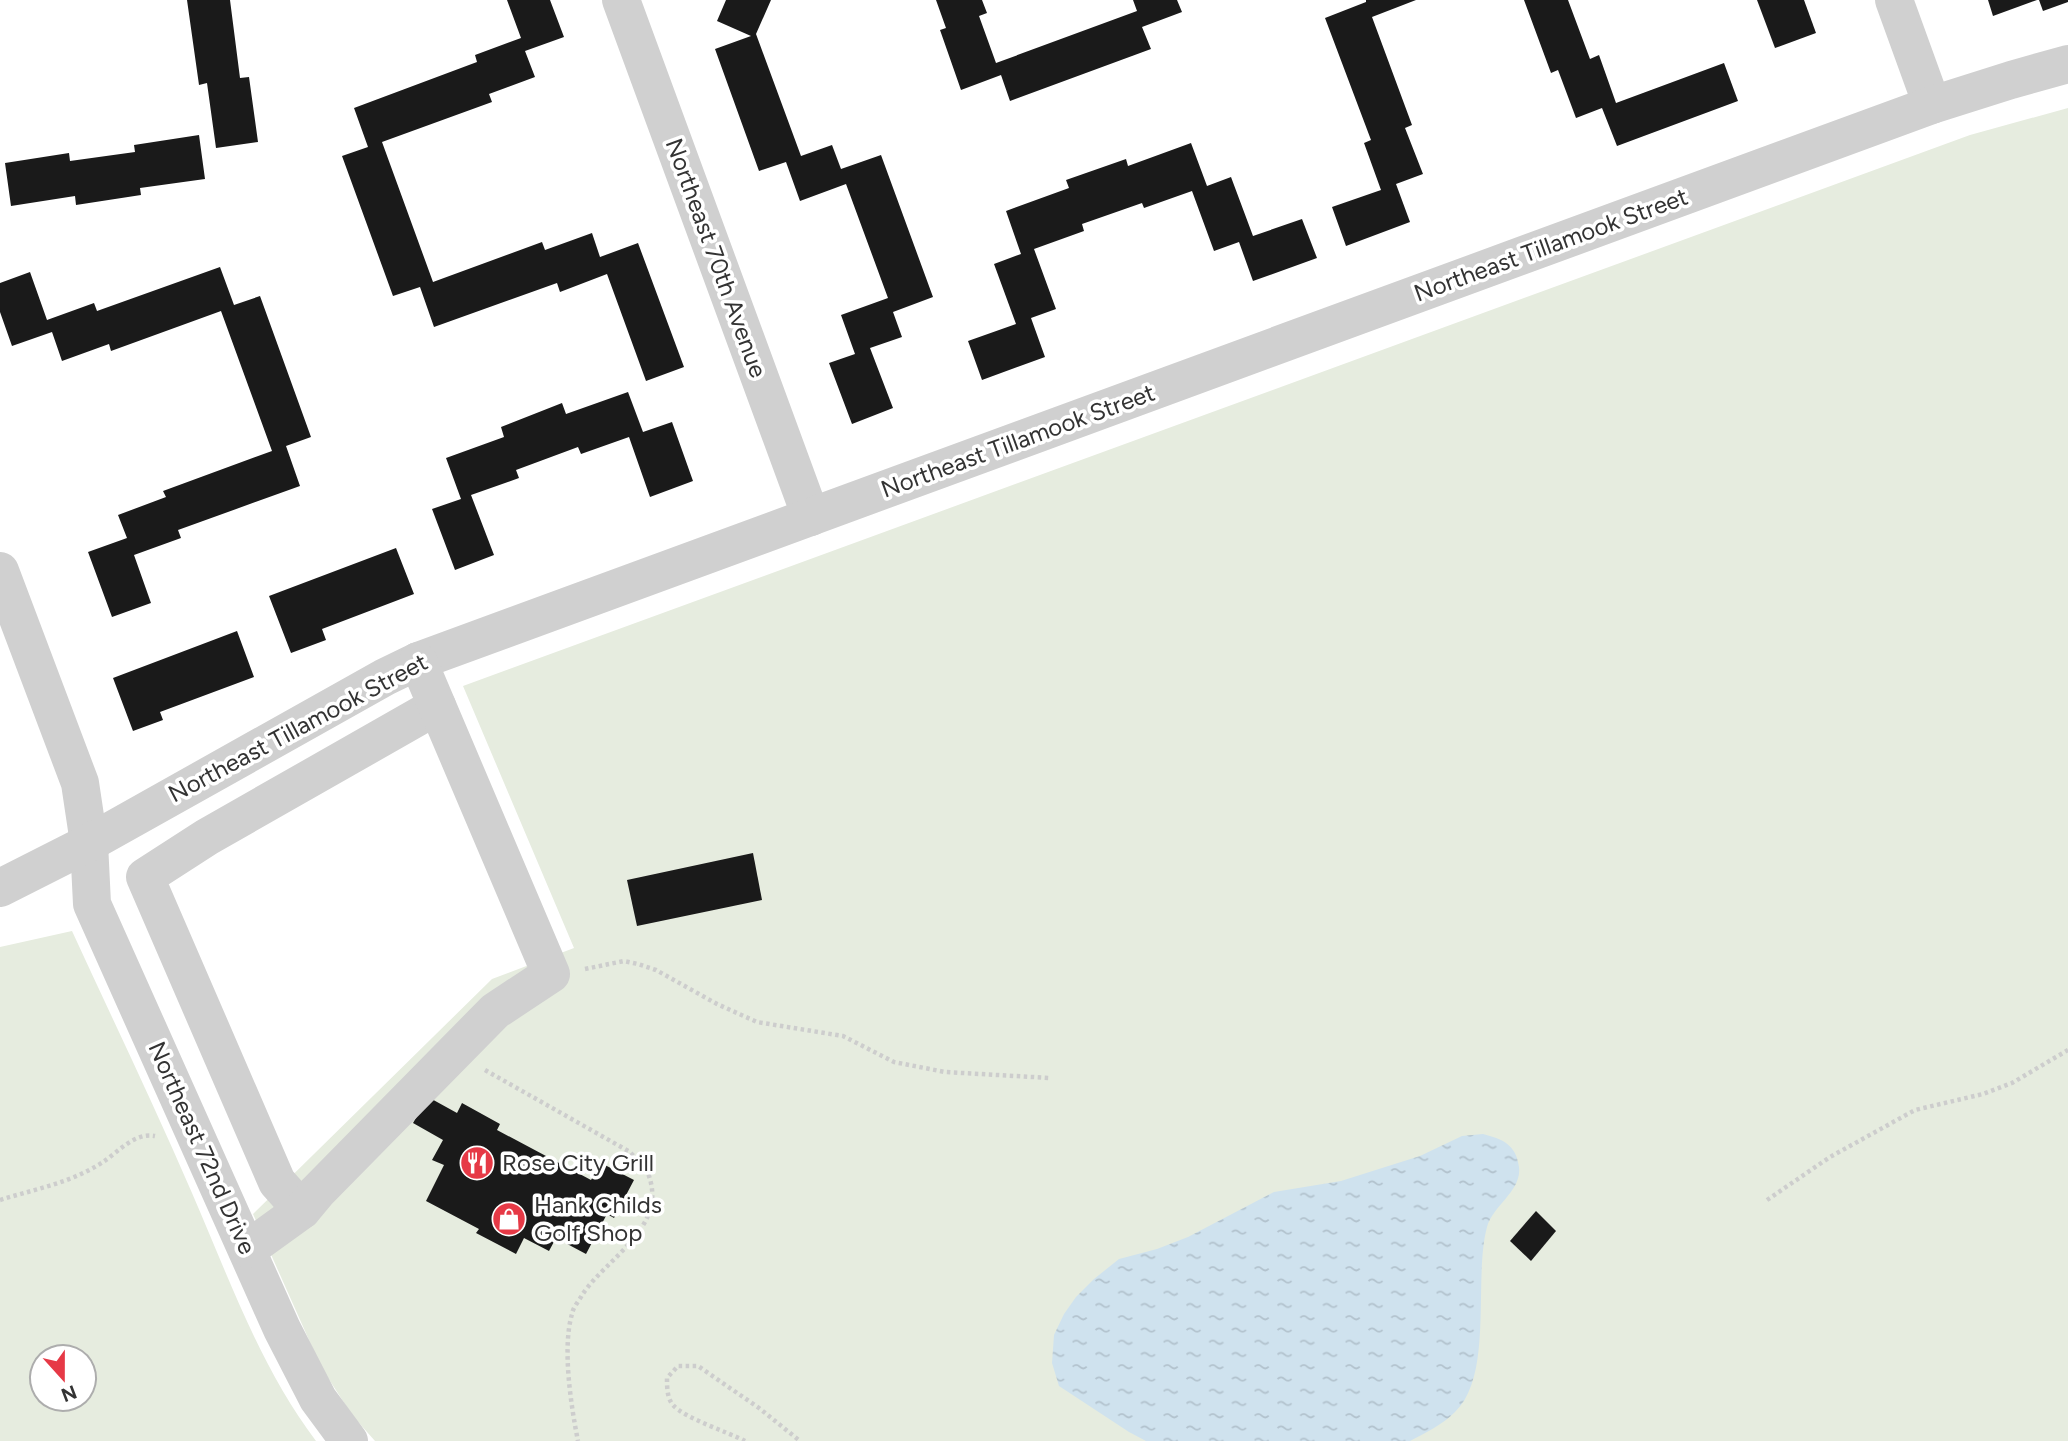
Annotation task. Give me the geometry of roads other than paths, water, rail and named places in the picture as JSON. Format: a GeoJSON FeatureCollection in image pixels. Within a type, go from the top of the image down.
{"type":"FeatureCollection","features":[{"type":"Feature","properties":{"kind":"street","name":"Northeast 70th Avenue"},"geometry":{"type":"LineString","coordinates":[[621,0],[811,517]]}},
{"type":"Feature","properties":{"kind":"street"},"geometry":{"type":"LineString","coordinates":[[1894,0],[1932,106]]}},
{"type":"Feature","properties":{"kind":"street","name":"Northeast Tillamook Street"},"geometry":{"type":"LineString","coordinates":[[0,888],[89,843],[418,661],[1932,106],[2068,64]]}},
{"type":"Feature","properties":{"kind":"street","name":"Northeast 72nd Drive"},"geometry":{"type":"LineString","coordinates":[[0,571],[80,783],[89,843],[92,904],[301,1369],[318,1399],[349,1441]]}},
{"type":"Feature","properties":{"kind":"street"},"geometry":{"type":"LineString","coordinates":[[248,1249],[302,1210],[495,1011],[551,974],[418,661]]}},
{"type":"Feature","properties":{"kind":"street"},"geometry":{"type":"LineString","coordinates":[[302,1210],[277,1182],[145,877],[207,837],[437,706]]}},
{"type":"Feature","properties":{"kind":"water"},"geometry":{"type":"Polygon","coordinates":[[[1483,1134],[1502,1141],[1511,1148],[1517,1159],[1519,1176],[1487,1227],[1483,1248],[1479,1351],[1474,1375],[1467,1396],[1445,1421],[1410,1441],[1146,1441],[1059,1386],[1052,1363],[1054,1335],[1076,1297],[1119,1259],[1188,1237],[1274,1192],[1341,1181],[1420,1156],[1462,1136],[1483,1134]]]}},
{"type":"Feature","properties":{"kind":"place","name":"Rose City Grill"},"geometry":{"type":"Point","coordinates":[477,1163]}},
{"type":"Feature","properties":{"kind":"place","name":"Hank Childs Golf Shop"},"geometry":{"type":"Point","coordinates":[509,1219]}}]}
